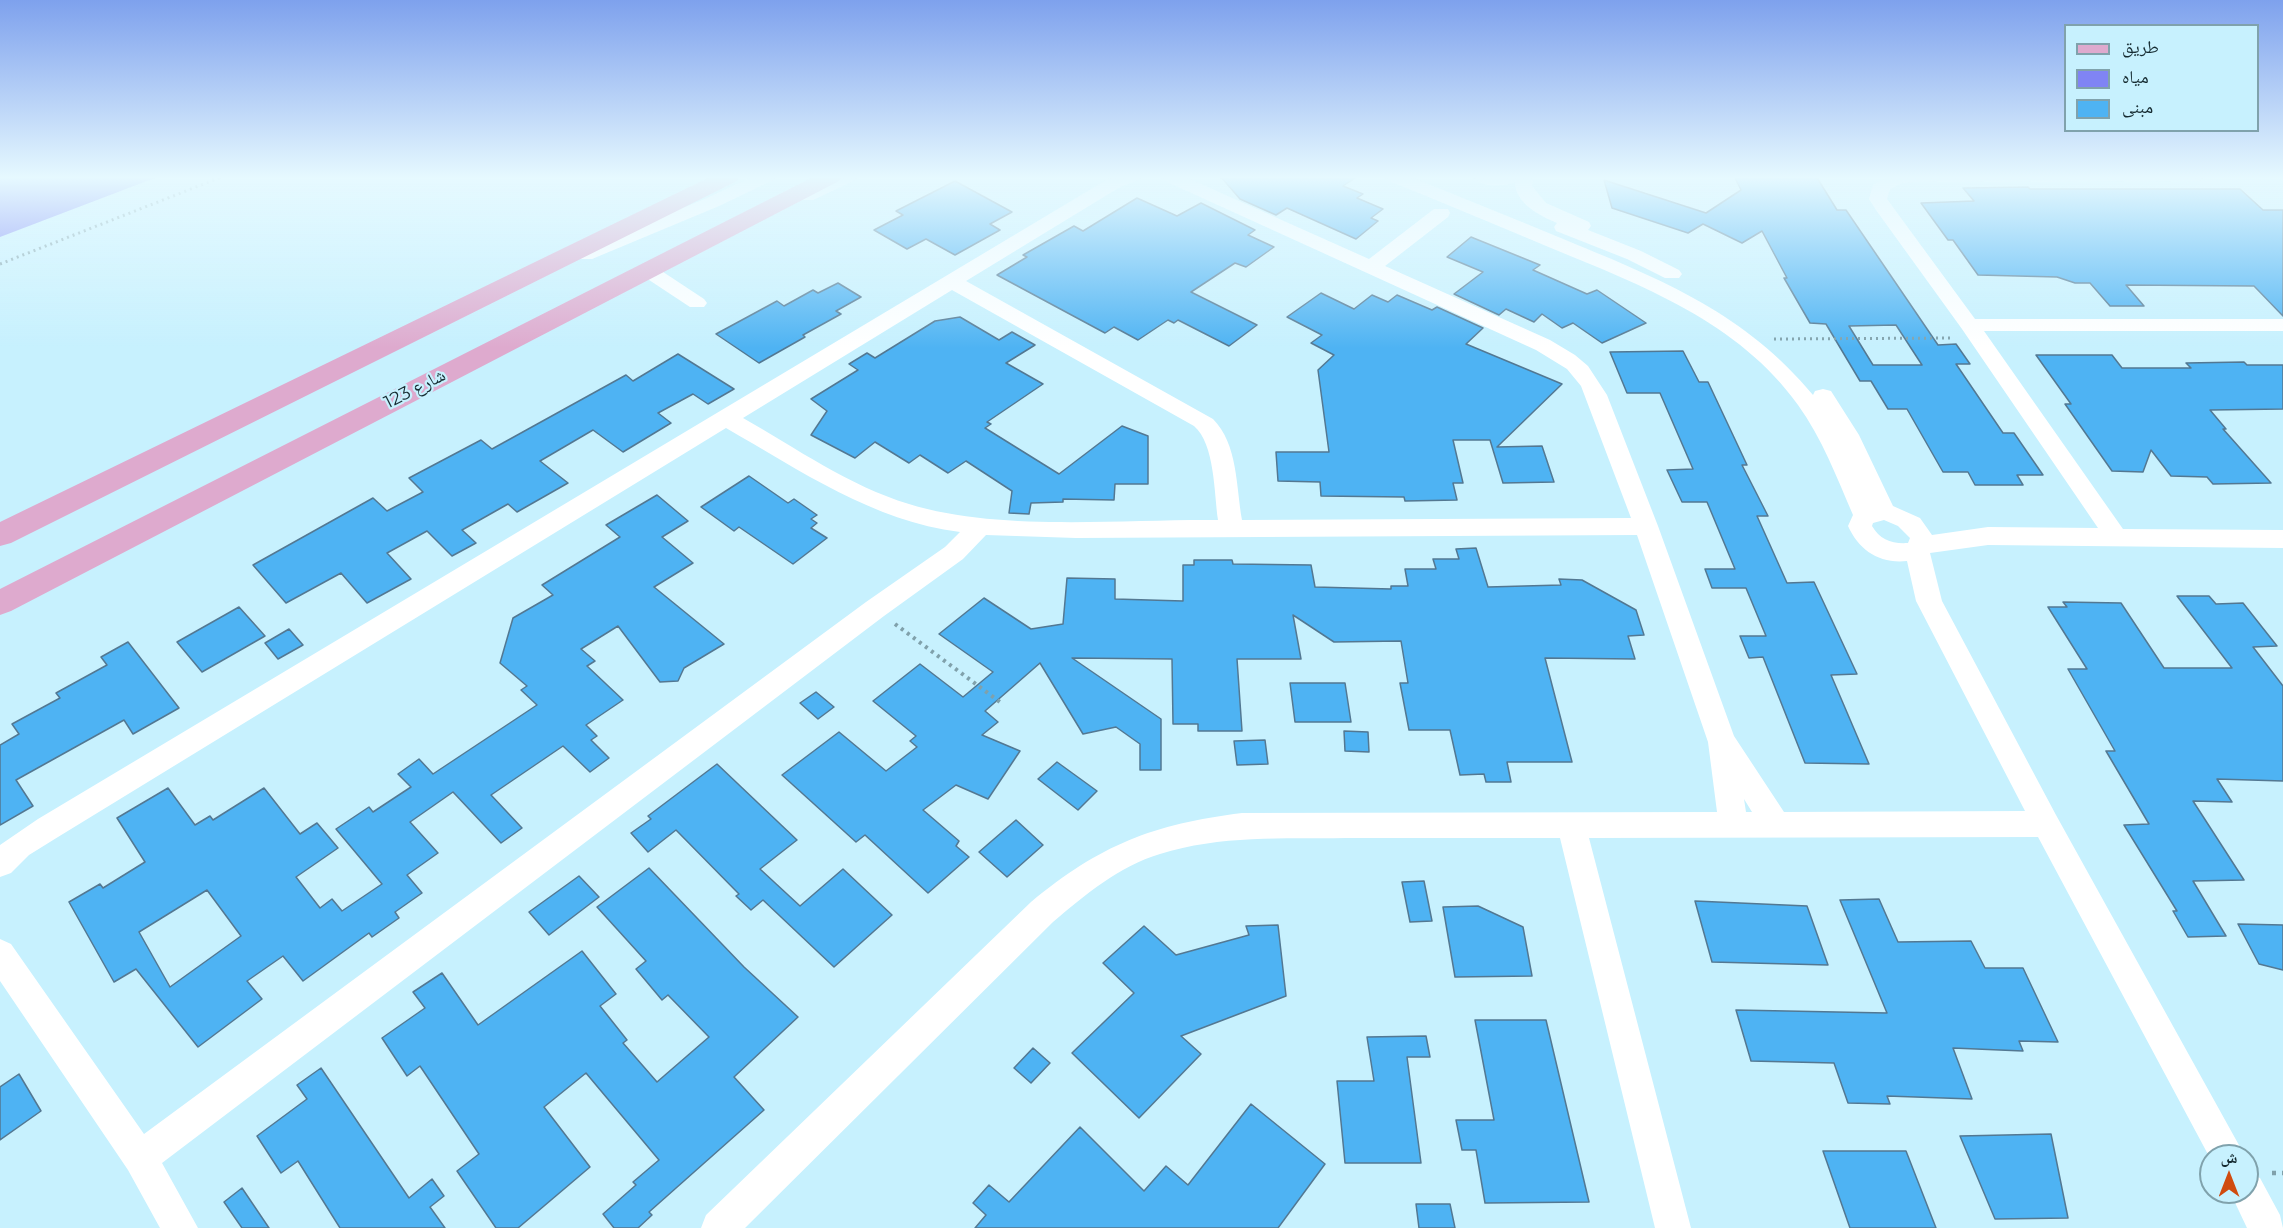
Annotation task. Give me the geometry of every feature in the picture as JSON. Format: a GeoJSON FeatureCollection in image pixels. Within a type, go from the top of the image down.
{"type":"FeatureCollection","features":[{"type":"Feature","properties":{"kind":"main road"},"geometry":{"type":"LineString","coordinates":[[0,535],[611,233]]}},
{"type":"Feature","properties":{"kind":"main road","name":"شارع 123"},"geometry":{"type":"LineString","coordinates":[[0,603],[718,233]]}},
{"type":"Feature","properties":{"kind":"street"},"geometry":{"type":"LineString","coordinates":[[493,291],[637,233]]}},
{"type":"Feature","properties":{"kind":"street"},"geometry":{"type":"LineString","coordinates":[[697,244],[723,233]]}},
{"type":"Feature","properties":{"kind":"street"},"geometry":{"type":"LineString","coordinates":[[0,864],[19,846],[48,828],[1032,233]]}},
{"type":"Feature","properties":{"kind":"street"},"geometry":{"type":"LineString","coordinates":[[1294,233],[1543,345],[1578,367],[1590,381],[1646,526],[1722,742],[1733,825]]}},
{"type":"Feature","properties":{"kind":"street"},"geometry":{"type":"LineString","coordinates":[[1370,268],[1415,233]]}},
{"type":"Feature","properties":{"kind":"street"},"geometry":{"type":"LineString","coordinates":[[1532,233],[1651,282],[1688,300],[1742,337],[1773,363],[1811,408],[1885,516],[1919,531],[1921,574],[1929,601],[2046,824],[2221,1144]]}},
{"type":"Feature","properties":{"kind":"street"},"geometry":{"type":"LineString","coordinates":[[1580,233],[1634,255],[1722,303],[1771,339],[1826,401],[1848,435],[1885,516]]}},
{"type":"Feature","properties":{"kind":"street"},"geometry":{"type":"LineString","coordinates":[[1600,233],[1634,255]]}},
{"type":"Feature","properties":{"kind":"street"},"geometry":{"type":"LineString","coordinates":[[1903,233],[1974,331],[2117,538]]}},
{"type":"Feature","properties":{"kind":"street"},"geometry":{"type":"LineString","coordinates":[[647,270],[696,303]]}},
{"type":"Feature","properties":{"kind":"street"},"geometry":{"type":"LineString","coordinates":[[952,282],[1209,426],[1216,436],[1219,447],[1231,529]]}},
{"type":"Feature","properties":{"kind":"street"},"geometry":{"type":"LineString","coordinates":[[1974,331],[2283,325]]}},
{"type":"Feature","properties":{"kind":"street"},"geometry":{"type":"LineString","coordinates":[[726,418],[859,493],[890,507],[925,517],[980,526],[1231,529],[1646,526]]}},
{"type":"Feature","properties":{"kind":"street"},"geometry":{"type":"LineString","coordinates":[[1929,601],[1905,572],[1867,540],[1860,526],[1861,520],[1885,516],[1988,536]]}},
{"type":"Feature","properties":{"kind":"street"},"geometry":{"type":"LineString","coordinates":[[926,572],[955,522]]}},
{"type":"Feature","properties":{"kind":"street"},"geometry":{"type":"LineString","coordinates":[[140,1158],[875,609],[954,554],[980,526]]}},
{"type":"Feature","properties":{"kind":"street"},"geometry":{"type":"LineString","coordinates":[[1875,546],[1898,553],[1919,547],[1988,536],[2283,539]]}},
{"type":"Feature","properties":{"kind":"street"},"geometry":{"type":"LineString","coordinates":[[1722,742],[1776,825]]}},
{"type":"Feature","properties":{"kind":"street"},"geometry":{"type":"LineString","coordinates":[[718,1228],[1042,912],[1076,882],[1114,858],[1155,841],[1187,833],[1242,826],[2046,824]]}},
{"type":"Feature","properties":{"kind":"street"},"geometry":{"type":"LineString","coordinates":[[1571,825],[1673,1228]]}},
{"type":"Feature","properties":{"kind":"street"},"geometry":{"type":"LineString","coordinates":[[0,954],[140,1158],[180,1228]]}},
{"type":"Feature","properties":{"kind":"street"},"geometry":{"type":"LineString","coordinates":[[2254,1204],[2267,1228]]}},
{"type":"Feature","properties":{"kind":"path"},"geometry":{"type":"LineString","coordinates":[[0,264],[78,233]]}},
{"type":"Feature","properties":{"kind":"path"},"geometry":{"type":"LineString","coordinates":[[1771,339],[1974,331]]}},
{"type":"Feature","properties":{"kind":"path"},"geometry":{"type":"LineString","coordinates":[[875,609],[1000,702]]}},
{"type":"Feature","properties":{"kind":"building"},"geometry":{"type":"Polygon","coordinates":[[[880,233],[994,233],[955,255],[926,239],[907,249],[880,233]]]}},
{"type":"Feature","properties":{"kind":"building"},"geometry":{"type":"Polygon","coordinates":[[[1061,233],[1250,233],[1248,235],[1274,247],[1246,267],[1235,263],[1191,292],[1257,325],[1229,346],[1178,320],[1174,323],[1168,320],[1138,340],[1114,327],[1105,333],[997,275],[1027,257],[1023,255],[1061,233]]]}},
{"type":"Feature","properties":{"kind":"building"},"geometry":{"type":"Polygon","coordinates":[[[1343,233],[1363,233],[1356,239],[1343,233]]]}},
{"type":"Feature","properties":{"kind":"building"},"geometry":{"type":"Polygon","coordinates":[[[1722,233],[1758,233],[1742,243],[1722,233]]]}},
{"type":"Feature","properties":{"kind":"building"},"geometry":{"type":"Polygon","coordinates":[[[1763,233],[1862,233],[1938,345],[1956,344],[1970,364],[1956,364],[2003,433],[2014,433],[2043,475],[2017,475],[2023,485],[1975,485],[1968,472],[1943,472],[1907,409],[1888,409],[1871,381],[1860,381],[1826,324],[1810,323],[1784,278],[1787,278],[1763,233]],[[1896,325],[1849,326],[1873,365],[1922,365],[1896,325]]]}},
{"type":"Feature","properties":{"kind":"building"},"geometry":{"type":"Polygon","coordinates":[[[1943,233],[2283,233],[2283,316],[2254,286],[2126,285],[2144,306],[2110,306],[2090,283],[2075,283],[2057,277],[1978,275],[1953,240],[1948,240],[1943,233]]]}},
{"type":"Feature","properties":{"kind":"building"},"geometry":{"type":"Polygon","coordinates":[[[1471,237],[1540,265],[1533,270],[1587,294],[1597,290],[1646,323],[1602,343],[1573,323],[1562,328],[1542,314],[1534,322],[1506,309],[1499,315],[1454,294],[1483,272],[1447,257],[1471,237]]]}},
{"type":"Feature","properties":{"kind":"building"},"geometry":{"type":"Polygon","coordinates":[[[838,283],[861,297],[836,311],[841,314],[759,363],[716,334],[777,301],[784,306],[813,290],[818,293],[838,283]]]}},
{"type":"Feature","properties":{"kind":"building"},"geometry":{"type":"Polygon","coordinates":[[[1321,293],[1354,309],[1372,295],[1388,302],[1397,295],[1432,310],[1437,307],[1483,328],[1466,344],[1562,384],[1497,447],[1542,446],[1554,482],[1503,483],[1490,440],[1453,440],[1463,483],[1453,483],[1457,500],[1405,501],[1404,497],[1321,496],[1320,482],[1278,481],[1276,452],[1329,452],[1318,370],[1334,355],[1311,343],[1322,335],[1287,317],[1321,293]]]}},
{"type":"Feature","properties":{"kind":"building"},"geometry":{"type":"Polygon","coordinates":[[[960,317],[999,340],[1012,332],[1035,345],[1006,363],[1043,384],[987,422],[991,424],[985,428],[1059,474],[1122,426],[1148,436],[1148,484],[1115,484],[1114,500],[1063,499],[1063,502],[1031,503],[1029,514],[1009,513],[1012,491],[966,461],[948,473],[920,455],[909,463],[875,442],[855,458],[811,435],[827,411],[811,399],[858,370],[849,364],[867,353],[875,358],[935,321],[960,317]]]}},
{"type":"Feature","properties":{"kind":"building"},"geometry":{"type":"Polygon","coordinates":[[[1683,351],[1699,382],[1708,382],[1747,465],[1742,465],[1768,516],[1757,516],[1787,583],[1814,582],[1857,674],[1831,675],[1869,764],[1805,763],[1763,657],[1749,658],[1740,636],[1766,636],[1746,588],[1712,588],[1705,569],[1735,569],[1707,502],[1682,502],[1667,470],[1693,469],[1660,393],[1627,393],[1610,352],[1683,351]]]}},
{"type":"Feature","properties":{"kind":"building"},"geometry":{"type":"Polygon","coordinates":[[[678,354],[734,389],[708,404],[693,394],[658,413],[671,423],[623,452],[593,430],[540,461],[568,483],[517,512],[508,504],[462,530],[476,543],[452,556],[427,531],[387,553],[411,579],[367,603],[341,573],[286,603],[253,565],[373,498],[387,511],[423,492],[409,478],[481,440],[492,449],[626,375],[633,381],[678,354]]]}},
{"type":"Feature","properties":{"kind":"building"},"geometry":{"type":"Polygon","coordinates":[[[2036,355],[2112,355],[2122,368],[2191,368],[2186,363],[2244,362],[2247,365],[2283,365],[2283,409],[2210,410],[2226,429],[2223,429],[2271,483],[2213,484],[2207,477],[2171,476],[2151,450],[2143,472],[2112,471],[2065,404],[2071,404],[2036,355]]]}},
{"type":"Feature","properties":{"kind":"building"},"geometry":{"type":"Polygon","coordinates":[[[749,476],[788,503],[794,499],[817,515],[811,519],[817,523],[811,528],[827,538],[793,564],[739,527],[734,531],[701,507],[749,476]]]}},
{"type":"Feature","properties":{"kind":"building"},"geometry":{"type":"Polygon","coordinates":[[[657,495],[688,521],[662,537],[693,563],[654,587],[724,644],[684,668],[678,681],[660,682],[618,626],[581,649],[595,661],[587,666],[623,700],[586,725],[597,736],[591,740],[609,758],[590,772],[563,746],[491,795],[522,828],[501,843],[453,792],[410,822],[438,853],[407,875],[422,893],[395,912],[399,918],[372,937],[369,933],[303,981],[283,956],[247,981],[262,999],[198,1047],[136,969],[114,982],[69,902],[100,884],[103,888],[145,862],[117,818],[168,788],[195,825],[210,816],[213,820],[264,788],[300,834],[317,823],[338,848],[296,877],[320,908],[332,899],[342,911],[382,884],[336,829],[369,807],[373,812],[411,787],[398,774],[419,759],[433,774],[537,705],[521,690],[527,686],[500,663],[513,618],[553,595],[542,585],[620,537],[606,525],[657,495]],[[207,890],[139,932],[170,987],[241,936],[207,890]]]}},
{"type":"Feature","properties":{"kind":"building"},"geometry":{"type":"Polygon","coordinates":[[[1476,548],[1488,587],[1561,585],[1559,579],[1582,580],[1636,610],[1644,635],[1628,636],[1635,659],[1545,658],[1572,762],[1507,762],[1511,782],[1486,782],[1484,774],[1460,775],[1450,730],[1409,730],[1400,683],[1408,683],[1401,641],[1334,642],[1293,615],[1301,659],[1237,659],[1242,731],[1198,731],[1198,724],[1173,724],[1172,659],[1072,658],[1161,719],[1161,770],[1140,770],[1140,744],[1116,727],[1083,734],[1040,663],[985,711],[998,722],[982,735],[1020,751],[988,799],[956,785],[923,810],[959,841],[956,846],[969,857],[928,893],[865,835],[856,842],[782,775],[839,732],[886,771],[917,747],[910,741],[916,736],[873,701],[920,664],[963,697],[993,672],[939,634],[984,598],[1031,629],[1063,624],[1067,578],[1115,579],[1115,599],[1183,601],[1183,565],[1194,565],[1194,560],[1232,560],[1233,564],[1311,565],[1315,587],[1391,589],[1391,586],[1408,586],[1405,569],[1436,569],[1433,559],[1459,559],[1456,549],[1476,548]]]}},
{"type":"Feature","properties":{"kind":"building"},"geometry":{"type":"Polygon","coordinates":[[[2177,596],[2209,596],[2216,604],[2243,603],[2277,646],[2253,647],[2283,686],[2283,781],[2217,779],[2232,802],[2193,801],[2244,880],[2193,881],[2226,936],[2188,937],[2173,911],[2177,911],[2124,825],[2149,824],[2106,751],[2115,751],[2068,669],[2087,669],[2048,607],[2067,607],[2063,602],[2121,603],[2164,668],[2232,668],[2177,596]]]}},
{"type":"Feature","properties":{"kind":"building"},"geometry":{"type":"Polygon","coordinates":[[[239,607],[265,636],[202,672],[177,642],[239,607]]]}},
{"type":"Feature","properties":{"kind":"building"},"geometry":{"type":"Polygon","coordinates":[[[289,629],[303,645],[278,659],[265,643],[289,629]]]}},
{"type":"Feature","properties":{"kind":"building"},"geometry":{"type":"Polygon","coordinates":[[[128,642],[179,708],[133,734],[124,720],[16,780],[33,806],[0,825],[0,745],[19,734],[12,724],[60,698],[56,693],[107,665],[101,657],[128,642]]]}},
{"type":"Feature","properties":{"kind":"building"},"geometry":{"type":"Polygon","coordinates":[[[1290,683],[1345,683],[1351,722],[1295,722],[1290,683]]]}},
{"type":"Feature","properties":{"kind":"building"},"geometry":{"type":"Polygon","coordinates":[[[816,692],[834,707],[818,719],[800,703],[816,692]]]}},
{"type":"Feature","properties":{"kind":"building"},"geometry":{"type":"Polygon","coordinates":[[[1344,731],[1368,732],[1369,752],[1345,751],[1344,731]]]}},
{"type":"Feature","properties":{"kind":"building"},"geometry":{"type":"Polygon","coordinates":[[[1265,740],[1268,764],[1237,765],[1234,741],[1265,740]]]}},
{"type":"Feature","properties":{"kind":"building"},"geometry":{"type":"Polygon","coordinates":[[[1057,762],[1097,791],[1078,810],[1038,779],[1057,762]]]}},
{"type":"Feature","properties":{"kind":"building"},"geometry":{"type":"Polygon","coordinates":[[[717,764],[797,840],[760,869],[800,906],[843,869],[892,915],[834,967],[763,900],[751,910],[736,896],[739,894],[676,830],[648,852],[631,833],[651,819],[648,816],[717,764]]]}},
{"type":"Feature","properties":{"kind":"building"},"geometry":{"type":"Polygon","coordinates":[[[1016,820],[1043,845],[1007,877],[979,852],[1016,820]]]}},
{"type":"Feature","properties":{"kind":"building"},"geometry":{"type":"Polygon","coordinates":[[[649,868],[744,967],[798,1017],[734,1077],[764,1110],[649,1212],[652,1215],[638,1228],[614,1228],[603,1214],[636,1185],[633,1182],[659,1160],[586,1073],[544,1107],[590,1167],[518,1228],[496,1228],[457,1171],[479,1154],[420,1066],[407,1076],[382,1038],[425,1008],[413,992],[442,973],[478,1025],[582,951],[616,994],[600,1006],[627,1040],[623,1043],[657,1082],[709,1037],[668,995],[662,1000],[636,969],[646,961],[597,907],[649,868]]]}},
{"type":"Feature","properties":{"kind":"building"},"geometry":{"type":"Polygon","coordinates":[[[579,876],[599,897],[549,935],[529,912],[579,876]]]}},
{"type":"Feature","properties":{"kind":"building"},"geometry":{"type":"Polygon","coordinates":[[[1424,881],[1432,921],[1410,922],[1402,882],[1424,881]]]}},
{"type":"Feature","properties":{"kind":"building"},"geometry":{"type":"Polygon","coordinates":[[[1879,899],[1898,942],[1971,941],[1985,968],[2023,968],[2058,1042],[2019,1041],[2023,1051],[1953,1048],[1972,1099],[1887,1096],[1890,1104],[1848,1103],[1834,1063],[1751,1061],[1736,1010],[1887,1013],[1840,900],[1879,899]]]}},
{"type":"Feature","properties":{"kind":"building"},"geometry":{"type":"Polygon","coordinates":[[[1695,901],[1807,906],[1828,965],[1712,962],[1695,901]]]}},
{"type":"Feature","properties":{"kind":"building"},"geometry":{"type":"Polygon","coordinates":[[[1478,906],[1523,927],[1532,976],[1455,977],[1443,907],[1478,906]]]}},
{"type":"Feature","properties":{"kind":"building"},"geometry":{"type":"Polygon","coordinates":[[[2238,924],[2283,925],[2283,970],[2259,964],[2238,924]]]}},
{"type":"Feature","properties":{"kind":"building"},"geometry":{"type":"Polygon","coordinates":[[[1278,925],[1286,996],[1181,1036],[1201,1054],[1139,1118],[1072,1053],[1134,993],[1103,963],[1144,926],[1176,955],[1249,935],[1246,926],[1278,925]]]}},
{"type":"Feature","properties":{"kind":"building"},"geometry":{"type":"Polygon","coordinates":[[[1475,1020],[1546,1020],[1589,1202],[1485,1203],[1476,1150],[1462,1150],[1456,1120],[1494,1120],[1475,1020]]]}},
{"type":"Feature","properties":{"kind":"building"},"geometry":{"type":"Polygon","coordinates":[[[1426,1036],[1430,1057],[1407,1057],[1421,1163],[1345,1163],[1337,1081],[1374,1081],[1367,1037],[1426,1036]]]}},
{"type":"Feature","properties":{"kind":"building"},"geometry":{"type":"Polygon","coordinates":[[[1033,1048],[1050,1063],[1031,1083],[1014,1068],[1033,1048]]]}},
{"type":"Feature","properties":{"kind":"building"},"geometry":{"type":"Polygon","coordinates":[[[321,1068],[409,1198],[432,1179],[444,1196],[430,1207],[445,1228],[340,1228],[298,1161],[281,1173],[257,1136],[307,1099],[297,1085],[321,1068]]]}},
{"type":"Feature","properties":{"kind":"building"},"geometry":{"type":"Polygon","coordinates":[[[19,1074],[41,1111],[0,1140],[0,1087],[19,1074]]]}},
{"type":"Feature","properties":{"kind":"building"},"geometry":{"type":"Polygon","coordinates":[[[1251,1104],[1325,1164],[1278,1228],[975,1228],[986,1215],[973,1203],[989,1185],[1009,1202],[1080,1127],[1144,1191],[1166,1166],[1188,1185],[1251,1104]]]}},
{"type":"Feature","properties":{"kind":"building"},"geometry":{"type":"Polygon","coordinates":[[[2051,1134],[2068,1218],[1995,1219],[1960,1136],[2051,1134]]]}},
{"type":"Feature","properties":{"kind":"building"},"geometry":{"type":"Polygon","coordinates":[[[1823,1151],[1906,1151],[1936,1228],[1850,1228],[1823,1151]]]}},
{"type":"Feature","properties":{"kind":"building"},"geometry":{"type":"Polygon","coordinates":[[[242,1188],[269,1228],[242,1228],[224,1202],[242,1188]]]}},
{"type":"Feature","properties":{"kind":"building"},"geometry":{"type":"Polygon","coordinates":[[[1416,1204],[1450,1204],[1455,1228],[1419,1228],[1416,1204]]]}}]}
